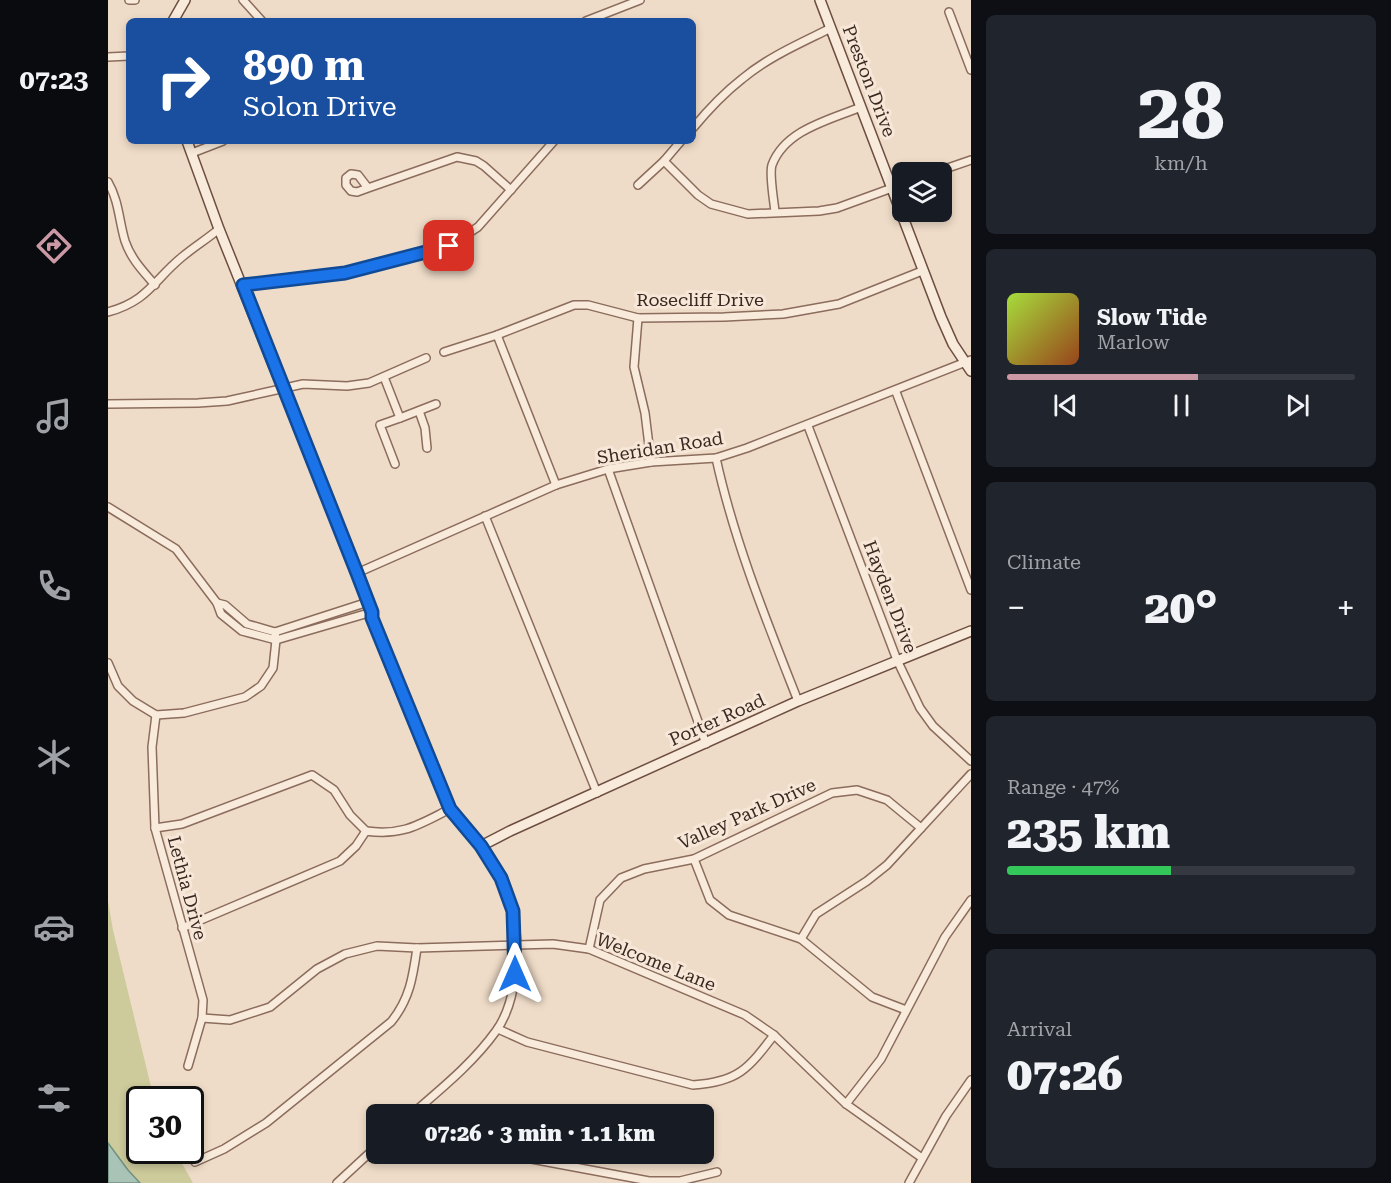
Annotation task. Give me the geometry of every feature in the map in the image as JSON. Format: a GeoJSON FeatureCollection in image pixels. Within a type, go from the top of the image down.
{"type":"FeatureCollection","features":[{"type":"Feature","properties":{"kind":"street"},"geometry":{"type":"LineString","coordinates":[[129,0],[135,0]]}},
{"type":"Feature","properties":{"kind":"street"},"geometry":{"type":"LineString","coordinates":[[175,18],[185,0]]}},
{"type":"Feature","properties":{"kind":"street"},"geometry":{"type":"LineString","coordinates":[[243,0],[259,18]]}},
{"type":"Feature","properties":{"kind":"street"},"geometry":{"type":"LineString","coordinates":[[594,18],[640,0]]}},
{"type":"Feature","properties":{"kind":"street","name":"Preston Drive"},"geometry":{"type":"LineString","coordinates":[[820,0],[892,188]]}},
{"type":"Feature","properties":{"kind":"street"},"geometry":{"type":"LineString","coordinates":[[949,12],[971,70]]}},
{"type":"Feature","properties":{"kind":"street"},"geometry":{"type":"LineString","coordinates":[[696,125],[712,106],[744,77],[780,54],[831,28]]}},
{"type":"Feature","properties":{"kind":"street"},"geometry":{"type":"LineString","coordinates":[[108,57],[126,56]]}},
{"type":"Feature","properties":{"kind":"street"},"geometry":{"type":"LineString","coordinates":[[775,212],[771,166],[786,142],[800,133],[861,107]]}},
{"type":"Feature","properties":{"kind":"street"},"geometry":{"type":"LineString","coordinates":[[188,144],[219,229],[357,573],[372,618],[450,809],[481,846],[501,878],[513,911],[516,945],[513,989],[509,1006],[498,1029],[466,1067],[425,1104]]}},
{"type":"Feature","properties":{"kind":"street"},"geometry":{"type":"LineString","coordinates":[[192,153],[215,144]]}},
{"type":"Feature","properties":{"kind":"street"},"geometry":{"type":"LineString","coordinates":[[243,285],[345,273],[449,246],[478,226],[551,144]]}},
{"type":"Feature","properties":{"kind":"street"},"geometry":{"type":"LineString","coordinates":[[638,184],[664,161],[678,144]]}},
{"type":"Feature","properties":{"kind":"street"},"geometry":{"type":"LineString","coordinates":[[368,188],[457,157],[476,161],[511,189]]}},
{"type":"Feature","properties":{"kind":"street"},"geometry":{"type":"LineString","coordinates":[[952,167],[971,160]]}},
{"type":"Feature","properties":{"kind":"street"},"geometry":{"type":"LineString","coordinates":[[664,161],[698,195],[711,204],[748,214],[837,208],[892,188]]}},
{"type":"Feature","properties":{"kind":"street"},"geometry":{"type":"LineString","coordinates":[[108,182],[117,201],[125,241],[132,258],[154,285]]}},
{"type":"Feature","properties":{"kind":"street","name":"Preston Drive"},"geometry":{"type":"LineString","coordinates":[[904,222],[953,344],[971,371]]}},
{"type":"Feature","properties":{"kind":"street"},"geometry":{"type":"LineString","coordinates":[[108,312],[126,307],[141,297],[181,258],[219,229]]}},
{"type":"Feature","properties":{"kind":"street","name":"Rosecliff Drive"},"geometry":{"type":"LineString","coordinates":[[444,352],[574,305],[588,305],[638,318],[783,314],[839,304],[922,271]]}},
{"type":"Feature","properties":{"kind":"street"},"geometry":{"type":"LineString","coordinates":[[638,318],[634,367],[645,413],[651,462]]}},
{"type":"Feature","properties":{"kind":"street"},"geometry":{"type":"LineString","coordinates":[[497,334],[556,485]]}},
{"type":"Feature","properties":{"kind":"street"},"geometry":{"type":"LineString","coordinates":[[108,404],[227,401],[303,384],[347,386],[369,383],[426,358]]}},
{"type":"Feature","properties":{"kind":"street","name":"Sheridan Road"},"geometry":{"type":"LineString","coordinates":[[357,573],[556,485],[608,469],[651,462],[716,458],[808,426],[967,362]]}},
{"type":"Feature","properties":{"kind":"street"},"geometry":{"type":"LineString","coordinates":[[384,377],[400,418]]}},
{"type":"Feature","properties":{"kind":"street"},"geometry":{"type":"LineString","coordinates":[[896,392],[971,590]]}},
{"type":"Feature","properties":{"kind":"street"},"geometry":{"type":"LineString","coordinates":[[395,464],[380,425],[436,404]]}},
{"type":"Feature","properties":{"kind":"street"},"geometry":{"type":"LineString","coordinates":[[419,411],[425,428],[427,448]]}},
{"type":"Feature","properties":{"kind":"street","name":"Hayden Drive"},"geometry":{"type":"LineString","coordinates":[[808,426],[897,660],[920,708],[933,726],[971,760]]}},
{"type":"Feature","properties":{"kind":"street"},"geometry":{"type":"LineString","coordinates":[[716,458],[726,504],[777,649],[798,701]]}},
{"type":"Feature","properties":{"kind":"street"},"geometry":{"type":"LineString","coordinates":[[608,469],[706,744]]}},
{"type":"Feature","properties":{"kind":"street"},"geometry":{"type":"LineString","coordinates":[[108,507],[176,549],[218,603],[225,605],[247,624],[276,636],[370,607]]}},
{"type":"Feature","properties":{"kind":"street"},"geometry":{"type":"LineString","coordinates":[[485,516],[597,793]]}},
{"type":"Feature","properties":{"kind":"street","name":"Porter Road"},"geometry":{"type":"LineString","coordinates":[[481,846],[798,701],[971,631]]}},
{"type":"Feature","properties":{"kind":"street"},"geometry":{"type":"LineString","coordinates":[[108,663],[118,686],[133,701],[156,715],[184,714],[245,696],[261,686],[273,668],[276,636]]}},
{"type":"Feature","properties":{"kind":"street","name":"Lethia Drive"},"geometry":{"type":"LineString","coordinates":[[156,715],[152,747],[155,828],[203,1000],[202,1018],[188,1066]]}},
{"type":"Feature","properties":{"kind":"street"},"geometry":{"type":"LineString","coordinates":[[801,939],[816,914],[876,875],[971,774]]}},
{"type":"Feature","properties":{"kind":"street"},"geometry":{"type":"LineString","coordinates":[[155,828],[182,824],[312,775],[334,790],[350,815],[366,831],[386,834],[407,830],[450,809]]}},
{"type":"Feature","properties":{"kind":"street","name":"Valley Park Drive"},"geometry":{"type":"LineString","coordinates":[[589,949],[600,900],[621,878],[644,868],[694,859],[832,793],[857,790],[887,800],[921,828]]}},
{"type":"Feature","properties":{"kind":"street"},"geometry":{"type":"LineString","coordinates":[[182,928],[340,861],[356,846],[366,831]]}},
{"type":"Feature","properties":{"kind":"street"},"geometry":{"type":"LineString","coordinates":[[694,859],[710,900],[729,915],[801,939],[872,997],[906,1010]]}},
{"type":"Feature","properties":{"kind":"street"},"geometry":{"type":"LineString","coordinates":[[846,1104],[881,1059],[945,937],[971,900]]}},
{"type":"Feature","properties":{"kind":"street","name":"Welcome Lane"},"geometry":{"type":"LineString","coordinates":[[202,1018],[231,1020],[270,1006],[317,969],[345,954],[376,946],[417,948],[553,944],[589,949],[745,1015],[774,1035],[846,1104],[922,1158]]}},
{"type":"Feature","properties":{"kind":"street"},"geometry":{"type":"LineString","coordinates":[[204,1158],[224,1149],[266,1123],[391,1022],[410,989],[417,948]]}},
{"type":"Feature","properties":{"kind":"street"},"geometry":{"type":"LineString","coordinates":[[498,1029],[526,1042],[693,1085],[715,1083],[740,1073],[754,1061],[774,1035]]}},
{"type":"Feature","properties":{"kind":"street"},"geometry":{"type":"LineString","coordinates":[[909,1183],[946,1116],[971,1080]]}},
{"type":"Feature","properties":{"kind":"street"},"geometry":{"type":"LineString","coordinates":[[337,1183],[366,1156]]}},
{"type":"Feature","properties":{"kind":"street"},"geometry":{"type":"LineString","coordinates":[[558,1164],[649,1181],[680,1181],[717,1172]]}},
{"type":"Feature","properties":{"kind":"shaded area"},"geometry":{"type":"Polygon","coordinates":[[[108,901],[151,1086],[126,1086],[126,1164],[182,1164],[193,1183],[108,1183],[108,901]]]}},
{"type":"Feature","properties":{"kind":"shaded area"},"geometry":{"type":"Polygon","coordinates":[[[108,1143],[128,1170],[140,1183],[108,1183],[108,1143]]]}},
{"type":"Feature","properties":{"kind":"route"},"geometry":{"type":"LineString","coordinates":[[449,246],[345,273],[243,285],[357,573],[372,612],[372,618],[450,809],[481,846],[501,878],[513,911],[516,945],[515,974]]}}]}
